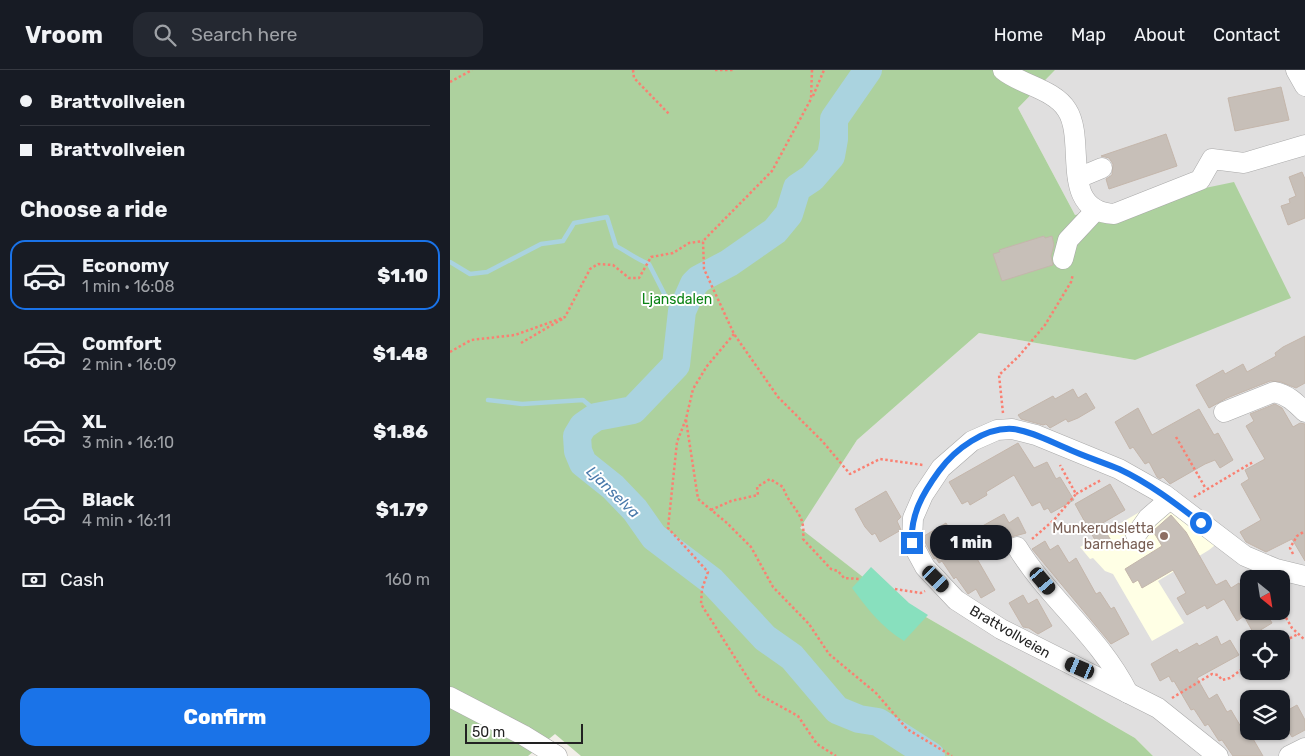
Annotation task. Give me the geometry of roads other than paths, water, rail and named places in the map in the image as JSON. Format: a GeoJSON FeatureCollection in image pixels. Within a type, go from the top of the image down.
{"type":"FeatureCollection","features":[{"type":"Feature","properties":{"kind":"street"},"geometry":{"type":"LineString","coordinates":[[1003,70],[1021,82],[1051,96],[1067,109],[1074,134],[1078,178],[1084,197],[1102,214],[1114,214],[1186,187],[1200,180],[1212,159],[1244,163],[1305,145]]}},
{"type":"Feature","properties":{"kind":"street"},"geometry":{"type":"LineString","coordinates":[[1296,70],[1305,86]]}},
{"type":"Feature","properties":{"kind":"street"},"geometry":{"type":"LineString","coordinates":[[1078,178],[1102,168]]}},
{"type":"Feature","properties":{"kind":"street"},"geometry":{"type":"LineString","coordinates":[[1068,265],[1068,240],[1096,210]]}},
{"type":"Feature","properties":{"kind":"street"},"geometry":{"type":"LineString","coordinates":[[1224,412],[1274,392],[1282,393],[1291,398],[1305,412]]}},
{"type":"Feature","properties":{"kind":"street","name":"Brattvollveien"},"geometry":{"type":"LineString","coordinates":[[1218,756],[1158,708],[1041,650],[985,619],[956,600],[925,567],[912,543],[913,518],[923,496],[942,468],[972,441],[985,434],[1006,430],[1022,431],[1119,469],[1174,502],[1244,556],[1305,576]]}},
{"type":"Feature","properties":{"kind":"street"},"geometry":{"type":"LineString","coordinates":[[1136,535],[1148,518],[1174,502]]}},
{"type":"Feature","properties":{"kind":"street"},"geometry":{"type":"LineString","coordinates":[[1017,546],[1030,567],[1089,634],[1117,672],[1128,693]]}},
{"type":"Feature","properties":{"kind":"street"},"geometry":{"type":"LineString","coordinates":[[450,697],[523,735],[557,756]]}},
{"type":"Feature","properties":{"kind":"street"},"geometry":{"type":"LineString","coordinates":[[1289,756],[1305,748]]}},
{"type":"Feature","properties":{"kind":"waterway","name":"Ljanselva"},"geometry":{"type":"LineString","coordinates":[[868,70],[834,119],[834,139],[831,156],[812,178],[797,188],[789,214],[775,231],[729,263],[699,279],[694,284],[682,311],[676,365],[633,410],[596,417],[583,426],[577,436],[578,451],[583,463],[613,487],[635,510],[654,537],[712,581],[765,638],[792,657],[837,710],[859,719],[878,722],[931,756]]}},
{"type":"Feature","properties":{"kind":"waterway"},"geometry":{"type":"LineString","coordinates":[[450,262],[470,274],[487,272],[541,244],[563,241],[574,223],[607,217],[616,246],[649,264],[667,299],[686,300]]}},
{"type":"Feature","properties":{"kind":"waterway"},"geometry":{"type":"LineString","coordinates":[[488,400],[522,404],[583,400],[602,416]]}},
{"type":"Feature","properties":{"kind":"place","name":"Munkerudsletta barnehage"},"geometry":{"type":"Point","coordinates":[1164,536]}},
{"type":"Feature","properties":{"kind":"park label","name":"Ljansdalen"},"geometry":{"type":"Point","coordinates":[677,299]}}]}
